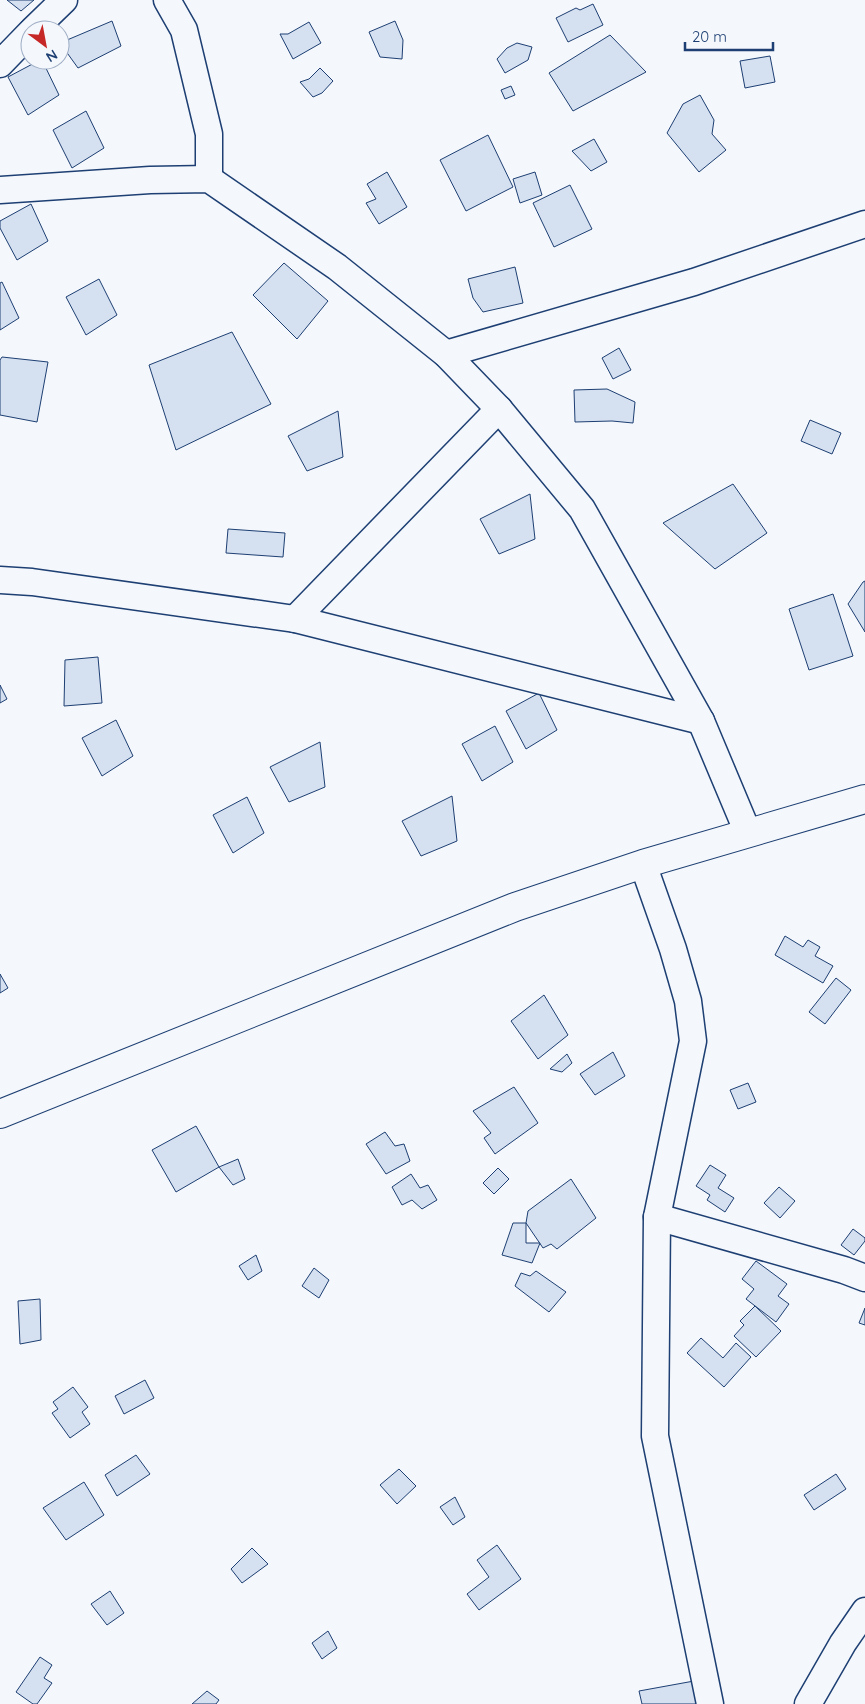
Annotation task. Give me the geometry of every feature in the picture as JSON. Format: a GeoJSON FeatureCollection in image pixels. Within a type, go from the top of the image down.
{"type":"FeatureCollection","features":[{"type":"Feature","properties":{"kind":"street"},"geometry":{"type":"LineString","coordinates":[[43,20],[64,0]]}},
{"type":"Feature","properties":{"kind":"street"},"geometry":{"type":"LineString","coordinates":[[167,0],[184,30],[209,134],[209,179]]}},
{"type":"Feature","properties":{"kind":"street"},"geometry":{"type":"LineString","coordinates":[[0,64],[20,43]]}},
{"type":"Feature","properties":{"kind":"street"},"geometry":{"type":"LineString","coordinates":[[0,190],[150,180],[209,179],[337,267],[446,354],[499,409],[582,509],[701,721],[748,833]]}},
{"type":"Feature","properties":{"kind":"street"},"geometry":{"type":"LineString","coordinates":[[446,354],[694,282],[865,224]]}},
{"type":"Feature","properties":{"kind":"street"},"geometry":{"type":"LineString","coordinates":[[295,618],[499,409]]}},
{"type":"Feature","properties":{"kind":"street"},"geometry":{"type":"LineString","coordinates":[[0,580],[32,582],[295,618],[701,721]]}},
{"type":"Feature","properties":{"kind":"street"},"geometry":{"type":"LineString","coordinates":[[0,1114],[515,907],[642,864],[865,799]]}},
{"type":"Feature","properties":{"kind":"street"},"geometry":{"type":"LineString","coordinates":[[642,864],[673,949],[688,1001],[693,1041],[657,1217],[655,1436],[710,1704]]}},
{"type":"Feature","properties":{"kind":"street"},"geometry":{"type":"LineString","coordinates":[[657,1217],[844,1270],[865,1278]]}},
{"type":"Feature","properties":{"kind":"street"},"geometry":{"type":"LineString","coordinates":[[808,1704],[843,1643],[865,1611]]}},
{"type":"Feature","properties":{"kind":"building"},"geometry":{"type":"Polygon","coordinates":[[[7,0],[34,0],[21,11],[7,0]]]}},
{"type":"Feature","properties":{"kind":"building"},"geometry":{"type":"Polygon","coordinates":[[[593,4],[603,25],[568,42],[556,18],[576,8],[580,10],[593,4]]]}},
{"type":"Feature","properties":{"kind":"building"},"geometry":{"type":"Polygon","coordinates":[[[112,21],[121,46],[78,68],[70,57],[70,39],[112,21]]]}},
{"type":"Feature","properties":{"kind":"building"},"geometry":{"type":"Polygon","coordinates":[[[395,21],[403,40],[402,59],[380,57],[369,32],[395,21]]]}},
{"type":"Feature","properties":{"kind":"building"},"geometry":{"type":"Polygon","coordinates":[[[309,22],[321,43],[293,59],[280,34],[288,34],[309,22]]]}},
{"type":"Feature","properties":{"kind":"building"},"geometry":{"type":"Polygon","coordinates":[[[610,35],[646,72],[573,111],[549,73],[610,35]]]}},
{"type":"Feature","properties":{"kind":"building"},"geometry":{"type":"Polygon","coordinates":[[[517,43],[532,47],[528,60],[505,73],[497,59],[507,48],[517,43]]]}},
{"type":"Feature","properties":{"kind":"building"},"geometry":{"type":"Polygon","coordinates":[[[770,56],[775,82],[745,88],[740,61],[770,56]]]}},
{"type":"Feature","properties":{"kind":"building"},"geometry":{"type":"Polygon","coordinates":[[[320,68],[333,81],[322,93],[313,97],[300,82],[309,79],[320,68]]]}},
{"type":"Feature","properties":{"kind":"building"},"geometry":{"type":"Polygon","coordinates":[[[21,70],[47,70],[59,95],[28,115],[8,77],[21,70]]]}},
{"type":"Feature","properties":{"kind":"building"},"geometry":{"type":"Polygon","coordinates":[[[511,86],[515,95],[505,99],[501,90],[511,86]]]}},
{"type":"Feature","properties":{"kind":"building"},"geometry":{"type":"Polygon","coordinates":[[[700,95],[714,120],[712,134],[726,150],[699,172],[667,133],[683,104],[700,95]]]}},
{"type":"Feature","properties":{"kind":"building"},"geometry":{"type":"Polygon","coordinates":[[[86,111],[104,148],[72,168],[53,130],[86,111]]]}},
{"type":"Feature","properties":{"kind":"building"},"geometry":{"type":"Polygon","coordinates":[[[488,135],[513,187],[466,211],[440,160],[488,135]]]}},
{"type":"Feature","properties":{"kind":"building"},"geometry":{"type":"Polygon","coordinates":[[[594,139],[607,162],[591,171],[572,151],[594,139]]]}},
{"type":"Feature","properties":{"kind":"building"},"geometry":{"type":"Polygon","coordinates":[[[387,172],[407,207],[379,224],[366,203],[376,199],[367,184],[387,172]]]}},
{"type":"Feature","properties":{"kind":"building"},"geometry":{"type":"Polygon","coordinates":[[[535,172],[542,195],[520,203],[513,179],[535,172]]]}},
{"type":"Feature","properties":{"kind":"building"},"geometry":{"type":"Polygon","coordinates":[[[570,185],[592,229],[554,247],[533,203],[570,185]]]}},
{"type":"Feature","properties":{"kind":"building"},"geometry":{"type":"Polygon","coordinates":[[[31,204],[48,241],[17,260],[0,228],[0,221],[31,204]]]}},
{"type":"Feature","properties":{"kind":"building"},"geometry":{"type":"Polygon","coordinates":[[[284,263],[328,301],[297,339],[253,295],[284,263]]]}},
{"type":"Feature","properties":{"kind":"building"},"geometry":{"type":"Polygon","coordinates":[[[515,267],[523,303],[483,312],[473,298],[468,279],[515,267]]]}},
{"type":"Feature","properties":{"kind":"building"},"geometry":{"type":"Polygon","coordinates":[[[99,279],[117,315],[86,335],[66,297],[99,279]]]}},
{"type":"Feature","properties":{"kind":"building"},"geometry":{"type":"Polygon","coordinates":[[[2,282],[19,318],[0,330],[0,283],[2,282]]]}},
{"type":"Feature","properties":{"kind":"building"},"geometry":{"type":"Polygon","coordinates":[[[232,332],[271,404],[176,450],[149,365],[232,332]]]}},
{"type":"Feature","properties":{"kind":"building"},"geometry":{"type":"Polygon","coordinates":[[[619,348],[631,370],[613,379],[602,358],[619,348]]]}},
{"type":"Feature","properties":{"kind":"building"},"geometry":{"type":"Polygon","coordinates":[[[2,357],[48,362],[37,422],[0,415],[0,360],[2,357]]]}},
{"type":"Feature","properties":{"kind":"building"},"geometry":{"type":"Polygon","coordinates":[[[607,389],[635,402],[633,423],[612,421],[575,422],[574,390],[607,389]]]}},
{"type":"Feature","properties":{"kind":"building"},"geometry":{"type":"Polygon","coordinates":[[[338,411],[343,457],[307,471],[288,436],[338,411]]]}},
{"type":"Feature","properties":{"kind":"building"},"geometry":{"type":"Polygon","coordinates":[[[810,420],[841,433],[832,454],[801,441],[810,420]]]}},
{"type":"Feature","properties":{"kind":"building"},"geometry":{"type":"Polygon","coordinates":[[[733,484],[767,533],[715,569],[663,523],[733,484]]]}},
{"type":"Feature","properties":{"kind":"building"},"geometry":{"type":"Polygon","coordinates":[[[530,494],[535,539],[499,554],[480,519],[530,494]]]}},
{"type":"Feature","properties":{"kind":"building"},"geometry":{"type":"Polygon","coordinates":[[[228,529],[285,533],[283,557],[226,553],[228,529]]]}},
{"type":"Feature","properties":{"kind":"building"},"geometry":{"type":"Polygon","coordinates":[[[865,581],[865,632],[848,604],[865,581]]]}},
{"type":"Feature","properties":{"kind":"building"},"geometry":{"type":"Polygon","coordinates":[[[833,594],[853,656],[809,670],[789,609],[833,594]]]}},
{"type":"Feature","properties":{"kind":"building"},"geometry":{"type":"Polygon","coordinates":[[[98,657],[102,703],[64,706],[65,660],[98,657]]]}},
{"type":"Feature","properties":{"kind":"building"},"geometry":{"type":"Polygon","coordinates":[[[0,685],[7,699],[0,703],[0,685]]]}},
{"type":"Feature","properties":{"kind":"building"},"geometry":{"type":"Polygon","coordinates":[[[539,693],[557,730],[526,749],[506,711],[539,693]]]}},
{"type":"Feature","properties":{"kind":"building"},"geometry":{"type":"Polygon","coordinates":[[[116,720],[133,756],[102,776],[82,738],[116,720]]]}},
{"type":"Feature","properties":{"kind":"building"},"geometry":{"type":"Polygon","coordinates":[[[495,726],[513,762],[482,781],[462,744],[495,726]]]}},
{"type":"Feature","properties":{"kind":"building"},"geometry":{"type":"Polygon","coordinates":[[[320,742],[325,787],[289,802],[270,767],[320,742]]]}},
{"type":"Feature","properties":{"kind":"building"},"geometry":{"type":"Polygon","coordinates":[[[452,796],[457,841],[421,856],[402,821],[452,796]]]}},
{"type":"Feature","properties":{"kind":"building"},"geometry":{"type":"Polygon","coordinates":[[[247,797],[264,833],[233,853],[213,815],[247,797]]]}},
{"type":"Feature","properties":{"kind":"building"},"geometry":{"type":"Polygon","coordinates":[[[785,936],[803,947],[808,940],[820,947],[815,956],[833,966],[823,983],[775,955],[785,936]]]}},
{"type":"Feature","properties":{"kind":"building"},"geometry":{"type":"Polygon","coordinates":[[[0,974],[8,988],[0,993],[0,974]]]}},
{"type":"Feature","properties":{"kind":"building"},"geometry":{"type":"Polygon","coordinates":[[[836,978],[851,990],[825,1024],[809,1012],[836,978]]]}},
{"type":"Feature","properties":{"kind":"building"},"geometry":{"type":"Polygon","coordinates":[[[544,995],[568,1035],[538,1059],[511,1021],[544,995]]]}},
{"type":"Feature","properties":{"kind":"building"},"geometry":{"type":"Polygon","coordinates":[[[613,1052],[625,1076],[595,1095],[580,1074],[613,1052]]]}},
{"type":"Feature","properties":{"kind":"building"},"geometry":{"type":"Polygon","coordinates":[[[567,1054],[572,1063],[562,1072],[550,1069],[567,1054]]]}},
{"type":"Feature","properties":{"kind":"building"},"geometry":{"type":"Polygon","coordinates":[[[748,1083],[756,1102],[738,1109],[730,1090],[748,1083]]]}},
{"type":"Feature","properties":{"kind":"building"},"geometry":{"type":"Polygon","coordinates":[[[514,1087],[538,1123],[495,1154],[484,1138],[491,1133],[473,1111],[514,1087]]]}},
{"type":"Feature","properties":{"kind":"building"},"geometry":{"type":"Polygon","coordinates":[[[196,1126],[219,1167],[176,1192],[152,1150],[196,1126]]]}},
{"type":"Feature","properties":{"kind":"building"},"geometry":{"type":"Polygon","coordinates":[[[385,1132],[395,1146],[404,1144],[410,1161],[386,1174],[366,1144],[385,1132]]]}},
{"type":"Feature","properties":{"kind":"building"},"geometry":{"type":"Polygon","coordinates":[[[238,1159],[245,1179],[233,1185],[219,1167],[238,1159]]]}},
{"type":"Feature","properties":{"kind":"building"},"geometry":{"type":"Polygon","coordinates":[[[710,1165],[726,1175],[718,1188],[734,1198],[725,1212],[707,1200],[710,1195],[696,1186],[710,1165]]]}},
{"type":"Feature","properties":{"kind":"building"},"geometry":{"type":"Polygon","coordinates":[[[498,1168],[509,1179],[494,1194],[483,1183],[498,1168]]]}},
{"type":"Feature","properties":{"kind":"building"},"geometry":{"type":"Polygon","coordinates":[[[411,1174],[420,1188],[428,1185],[437,1200],[422,1209],[412,1200],[402,1205],[392,1187],[411,1174]]]}},
{"type":"Feature","properties":{"kind":"building"},"geometry":{"type":"Polygon","coordinates":[[[571,1179],[596,1218],[557,1249],[551,1244],[543,1248],[526,1223],[528,1211],[571,1179]]]}},
{"type":"Feature","properties":{"kind":"building"},"geometry":{"type":"Polygon","coordinates":[[[779,1187],[795,1201],[780,1218],[764,1203],[779,1187]]]}},
{"type":"Feature","properties":{"kind":"building"},"geometry":{"type":"Polygon","coordinates":[[[513,1223],[526,1223],[526,1243],[540,1243],[532,1263],[502,1255],[513,1223]]]}},
{"type":"Feature","properties":{"kind":"building"},"geometry":{"type":"Polygon","coordinates":[[[853,1229],[865,1238],[865,1241],[854,1255],[841,1245],[853,1229]]]}},
{"type":"Feature","properties":{"kind":"building"},"geometry":{"type":"Polygon","coordinates":[[[256,1255],[262,1271],[248,1280],[239,1266],[256,1255]]]}},
{"type":"Feature","properties":{"kind":"building"},"geometry":{"type":"Polygon","coordinates":[[[756,1261],[787,1284],[778,1296],[789,1304],[776,1322],[746,1299],[754,1289],[742,1279],[756,1261]]]}},
{"type":"Feature","properties":{"kind":"building"},"geometry":{"type":"Polygon","coordinates":[[[314,1268],[329,1280],[319,1298],[302,1286],[314,1268]]]}},
{"type":"Feature","properties":{"kind":"building"},"geometry":{"type":"Polygon","coordinates":[[[536,1271],[566,1292],[549,1312],[515,1286],[521,1273],[530,1276],[536,1271]]]}},
{"type":"Feature","properties":{"kind":"building"},"geometry":{"type":"Polygon","coordinates":[[[40,1299],[41,1340],[20,1344],[18,1301],[40,1299]]]}},
{"type":"Feature","properties":{"kind":"building"},"geometry":{"type":"Polygon","coordinates":[[[755,1306],[781,1331],[756,1357],[734,1336],[744,1325],[740,1321],[755,1306]]]}},
{"type":"Feature","properties":{"kind":"building"},"geometry":{"type":"Polygon","coordinates":[[[865,1308],[865,1325],[859,1323],[865,1308]]]}},
{"type":"Feature","properties":{"kind":"building"},"geometry":{"type":"Polygon","coordinates":[[[701,1338],[723,1358],[736,1343],[751,1357],[724,1387],[687,1353],[701,1338]]]}},
{"type":"Feature","properties":{"kind":"building"},"geometry":{"type":"Polygon","coordinates":[[[145,1380],[154,1398],[124,1414],[115,1396],[145,1380]]]}},
{"type":"Feature","properties":{"kind":"building"},"geometry":{"type":"Polygon","coordinates":[[[73,1387],[88,1407],[82,1412],[90,1424],[70,1438],[52,1413],[58,1409],[53,1402],[73,1387]]]}},
{"type":"Feature","properties":{"kind":"building"},"geometry":{"type":"Polygon","coordinates":[[[136,1455],[150,1474],[117,1496],[105,1475],[136,1455]]]}},
{"type":"Feature","properties":{"kind":"building"},"geometry":{"type":"Polygon","coordinates":[[[399,1469],[416,1486],[397,1504],[380,1485],[399,1469]]]}},
{"type":"Feature","properties":{"kind":"building"},"geometry":{"type":"Polygon","coordinates":[[[836,1474],[846,1489],[814,1510],[804,1495],[836,1474]]]}},
{"type":"Feature","properties":{"kind":"building"},"geometry":{"type":"Polygon","coordinates":[[[84,1482],[104,1515],[66,1540],[43,1508],[84,1482]]]}},
{"type":"Feature","properties":{"kind":"building"},"geometry":{"type":"Polygon","coordinates":[[[455,1497],[465,1517],[453,1525],[440,1507],[455,1497]]]}},
{"type":"Feature","properties":{"kind":"building"},"geometry":{"type":"Polygon","coordinates":[[[497,1545],[521,1579],[479,1610],[467,1594],[489,1577],[477,1560],[497,1545]]]}},
{"type":"Feature","properties":{"kind":"building"},"geometry":{"type":"Polygon","coordinates":[[[252,1548],[268,1564],[242,1583],[231,1569],[252,1548]]]}},
{"type":"Feature","properties":{"kind":"building"},"geometry":{"type":"Polygon","coordinates":[[[110,1591],[124,1613],[107,1625],[91,1604],[110,1591]]]}},
{"type":"Feature","properties":{"kind":"building"},"geometry":{"type":"Polygon","coordinates":[[[328,1631],[337,1648],[322,1659],[312,1643],[328,1631]]]}},
{"type":"Feature","properties":{"kind":"building"},"geometry":{"type":"Polygon","coordinates":[[[40,1657],[52,1665],[44,1678],[52,1683],[37,1704],[33,1704],[16,1692],[40,1657]]]}},
{"type":"Feature","properties":{"kind":"building"},"geometry":{"type":"Polygon","coordinates":[[[694,1681],[699,1704],[642,1704],[639,1691],[694,1681]]]}},
{"type":"Feature","properties":{"kind":"building"},"geometry":{"type":"Polygon","coordinates":[[[207,1691],[219,1700],[216,1704],[192,1704],[207,1691]]]}}]}
